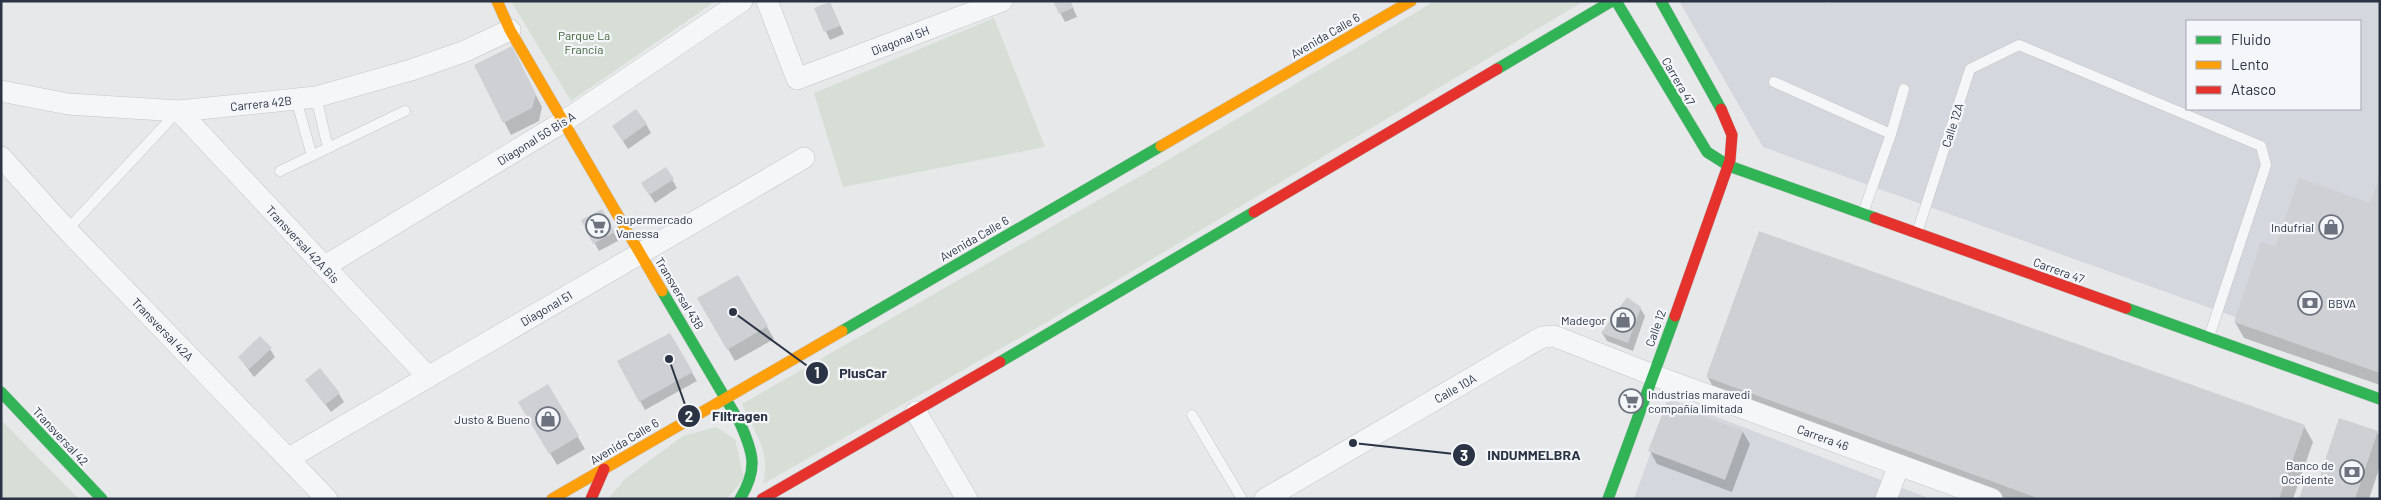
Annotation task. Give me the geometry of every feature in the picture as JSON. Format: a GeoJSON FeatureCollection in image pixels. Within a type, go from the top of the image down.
{"type":"FeatureCollection","features":[{"type":"Feature","properties":{"kind":"street","name":"Transversal 43B"},"geometry":{"type":"LineString","coordinates":[[497,1],[510,30],[726,397],[746,436],[753,451],[754,462],[748,487],[740,499]]}},
{"type":"Feature","properties":{"kind":"street","name":"Diagonal 5G Bis A"},"geometry":{"type":"LineString","coordinates":[[325,266],[564,122],[742,1]]}},
{"type":"Feature","properties":{"kind":"street","name":"Diagonal 5H"},"geometry":{"type":"LineString","coordinates":[[767,1],[797,80],[1002,1]]}},
{"type":"Feature","properties":{"kind":"street","name":"Avenida Calle 6"},"geometry":{"type":"LineString","coordinates":[[552,499],[1411,1]]}},
{"type":"Feature","properties":{"kind":"street"},"geometry":{"type":"LineString","coordinates":[[762,499],[916,412],[1612,1]]}},
{"type":"Feature","properties":{"kind":"street","name":"Carrera 47"},"geometry":{"type":"LineString","coordinates":[[1616,1],[1700,143],[1711,156],[1728,166],[2380,399]]}},
{"type":"Feature","properties":{"kind":"street","name":"Carrera 47"},"geometry":{"type":"LineString","coordinates":[[1661,1],[1729,124],[1734,146],[1728,166]]}},
{"type":"Feature","properties":{"kind":"street","name":"Carrera 42B"},"geometry":{"type":"LineString","coordinates":[[1,91],[68,104],[179,110],[306,98],[411,70],[463,52],[510,30]]}},
{"type":"Feature","properties":{"kind":"street","name":"Transversal 42A Bis"},"geometry":{"type":"LineString","coordinates":[[179,110],[428,377]]}},
{"type":"Feature","properties":{"kind":"street","name":"Transversal 42A"},"geometry":{"type":"LineString","coordinates":[[1,157],[67,230],[327,499]]}},
{"type":"Feature","properties":{"kind":"street","name":"Diagonal 51"},"geometry":{"type":"LineString","coordinates":[[289,458],[804,158]]}},
{"type":"Feature","properties":{"kind":"street","name":"Calle 12"},"geometry":{"type":"LineString","coordinates":[[1608,499],[1728,166]]}},
{"type":"Feature","properties":{"kind":"street","name":"Calle 10A"},"geometry":{"type":"LineString","coordinates":[[1265,499],[1544,337],[1554,336],[1653,375]]}},
{"type":"Feature","properties":{"kind":"street","name":"Carrera 46"},"geometry":{"type":"LineString","coordinates":[[1653,375],[1992,499]]}},
{"type":"Feature","properties":{"kind":"street","name":"Transversal 42"},"geometry":{"type":"LineString","coordinates":[[1,392],[102,499]]}},
{"type":"Feature","properties":{"kind":"street"},"geometry":{"type":"LineString","coordinates":[[916,412],[967,499]]}},
{"type":"Feature","properties":{"kind":"street"},"geometry":{"type":"LineString","coordinates":[[1886,499],[1899,465]]}},
{"type":"Feature","properties":{"kind":"street"},"geometry":{"type":"LineString","coordinates":[[591,499],[604,469]]}},
{"type":"Feature","properties":{"kind":"lane","name":"Calle 12A"},"geometry":{"type":"LineString","coordinates":[[1917,234],[1970,69],[2019,45],[2261,146],[2266,165],[2208,338]]}},
{"type":"Feature","properties":{"kind":"lane"},"geometry":{"type":"LineString","coordinates":[[1774,82],[1891,134]]}},
{"type":"Feature","properties":{"kind":"lane"},"geometry":{"type":"LineString","coordinates":[[1862,214],[1891,134],[1904,88]]}},
{"type":"Feature","properties":{"kind":"lane"},"geometry":{"type":"LineString","coordinates":[[306,98],[328,148]]}},
{"type":"Feature","properties":{"kind":"lane"},"geometry":{"type":"LineString","coordinates":[[306,98],[312,156]]}},
{"type":"Feature","properties":{"kind":"lane"},"geometry":{"type":"LineString","coordinates":[[67,230],[179,110]]}},
{"type":"Feature","properties":{"kind":"lane"},"geometry":{"type":"LineString","coordinates":[[280,171],[405,111]]}},
{"type":"Feature","properties":{"kind":"lane"},"geometry":{"type":"LineString","coordinates":[[1192,415],[1242,499]]}},
{"type":"Feature","properties":{"kind":"shaded area"},"geometry":{"type":"Polygon","coordinates":[[[1679,1],[1823,1],[1829,3],[1832,1],[2380,1],[2380,369],[1763,147],[1679,1]]]}},
{"type":"Feature","properties":{"kind":"shaded area"},"geometry":{"type":"Polygon","coordinates":[[[1670,399],[1931,499],[1634,499],[1670,399]]]}},
{"type":"Feature","properties":{"kind":"green space","name":"Parque La Francia"},"geometry":{"type":"Polygon","coordinates":[[[511,1],[716,1],[571,101],[511,1]]]}},
{"type":"Feature","properties":{"kind":"green space"},"geometry":{"type":"Polygon","coordinates":[[[1435,1],[1584,1],[1030,332],[763,484],[765,462],[763,452],[742,404],[1149,171],[1435,1]]]}},
{"type":"Feature","properties":{"kind":"green space"},"geometry":{"type":"Polygon","coordinates":[[[994,18],[1045,147],[843,187],[814,93],[994,18]]]}},
{"type":"Feature","properties":{"kind":"green space"},"geometry":{"type":"Polygon","coordinates":[[[1,420],[79,499],[1,499],[1,420]]]}},
{"type":"Feature","properties":{"kind":"green space"},"geometry":{"type":"Polygon","coordinates":[[[716,427],[735,439],[744,478],[727,499],[608,499],[625,479],[683,436],[716,427]]]}},
{"type":"Feature","properties":{"kind":"building"},"geometry":{"type":"Polygon","coordinates":[[[1053,1],[1070,1],[1073,8],[1059,14],[1053,1]]]}},
{"type":"Feature","properties":{"kind":"building"},"geometry":{"type":"Polygon","coordinates":[[[830,2],[840,26],[824,32],[814,8],[830,2]]]}},
{"type":"Feature","properties":{"kind":"building"},"geometry":{"type":"Polygon","coordinates":[[[512,46],[536,94],[532,108],[503,123],[474,65],[512,46]]]}},
{"type":"Feature","properties":{"kind":"building"},"geometry":{"type":"Polygon","coordinates":[[[636,109],[647,124],[623,141],[612,126],[636,109]]]}},
{"type":"Feature","properties":{"kind":"building"},"geometry":{"type":"Polygon","coordinates":[[[666,167],[674,179],[649,195],[641,183],[666,167]]]}},
{"type":"Feature","properties":{"kind":"building","name":"BBVA"},"geometry":{"type":"Polygon","coordinates":[[[2380,177],[2380,373],[2234,322],[2261,242],[2275,247],[2299,178],[2370,203],[2380,177]]]}},
{"type":"Feature","properties":{"kind":"building","name":"Supermercado Vanessa"},"geometry":{"type":"Polygon","coordinates":[[[602,209],[615,232],[593,244],[581,220],[602,209]]]}},
{"type":"Feature","properties":{"kind":"building"},"geometry":{"type":"Polygon","coordinates":[[[1759,231],[2305,425],[2279,499],[2040,499],[1706,377],[1759,231]]]}},
{"type":"Feature","properties":{"kind":"building"},"geometry":{"type":"Polygon","coordinates":[[[738,275],[768,326],[727,350],[697,298],[738,275]]]}},
{"type":"Feature","properties":{"kind":"building","name":"Madegor"},"geometry":{"type":"Polygon","coordinates":[[[1627,297],[1641,307],[1628,343],[1601,333],[1627,297]]]}},
{"type":"Feature","properties":{"kind":"building"},"geometry":{"type":"Polygon","coordinates":[[[670,333],[693,372],[639,402],[617,361],[670,333]]]}},
{"type":"Feature","properties":{"kind":"building"},"geometry":{"type":"Polygon","coordinates":[[[260,336],[272,348],[249,369],[238,357],[260,336]]]}},
{"type":"Feature","properties":{"kind":"building"},"geometry":{"type":"Polygon","coordinates":[[[320,368],[340,393],[325,405],[305,380],[320,368]]]}},
{"type":"Feature","properties":{"kind":"building","name":"Justo & Bueno"},"geometry":{"type":"Polygon","coordinates":[[[548,384],[579,436],[549,454],[518,402],[548,384]]]}},
{"type":"Feature","properties":{"kind":"building"},"geometry":{"type":"Polygon","coordinates":[[[1667,402],[1743,431],[1725,480],[1648,451],[1667,402]]]}},
{"type":"Feature","properties":{"kind":"building"},"geometry":{"type":"Polygon","coordinates":[[[2339,418],[2378,431],[2355,499],[2299,499],[2305,481],[2317,485],[2339,418]]]}},
{"type":"Feature","properties":{"kind":"traffic: fast"},"geometry":{"type":"LineString","coordinates":[[1497,69],[1612,1]]}},
{"type":"Feature","properties":{"kind":"traffic: fast"},"geometry":{"type":"LineString","coordinates":[[1616,1],[1707,152],[1729,166],[1875,218]]}},
{"type":"Feature","properties":{"kind":"traffic: fast"},"geometry":{"type":"LineString","coordinates":[[1661,1],[1721,109]]}},
{"type":"Feature","properties":{"kind":"traffic: fast"},"geometry":{"type":"LineString","coordinates":[[842,331],[1161,146]]}},
{"type":"Feature","properties":{"kind":"traffic: fast"},"geometry":{"type":"LineString","coordinates":[[1000,362],[1254,212]]}},
{"type":"Feature","properties":{"kind":"traffic: fast"},"geometry":{"type":"LineString","coordinates":[[662,291],[740,423],[748,444],[751,453],[752,470],[750,479],[740,499]]}},
{"type":"Feature","properties":{"kind":"traffic: fast"},"geometry":{"type":"LineString","coordinates":[[2126,308],[2380,399]]}},
{"type":"Feature","properties":{"kind":"traffic: fast"},"geometry":{"type":"LineString","coordinates":[[1608,499],[1675,316]]}},
{"type":"Feature","properties":{"kind":"traffic: fast"},"geometry":{"type":"LineString","coordinates":[[1,392],[102,499]]}},
{"type":"Feature","properties":{"kind":"traffic: slow"},"geometry":{"type":"LineString","coordinates":[[497,1],[510,30],[662,291]]}},
{"type":"Feature","properties":{"kind":"traffic: slow"},"geometry":{"type":"LineString","coordinates":[[1161,146],[1411,1]]}},
{"type":"Feature","properties":{"kind":"traffic: slow"},"geometry":{"type":"LineString","coordinates":[[552,499],[842,331]]}},
{"type":"Feature","properties":{"kind":"traffic: jam"},"geometry":{"type":"LineString","coordinates":[[1254,212],[1497,69]]}},
{"type":"Feature","properties":{"kind":"traffic: jam"},"geometry":{"type":"LineString","coordinates":[[1675,316],[1730,160],[1732,135],[1721,109]]}},
{"type":"Feature","properties":{"kind":"traffic: jam"},"geometry":{"type":"LineString","coordinates":[[1875,218],[2126,308]]}},
{"type":"Feature","properties":{"kind":"traffic: jam"},"geometry":{"type":"LineString","coordinates":[[762,499],[1000,362]]}},
{"type":"Feature","properties":{"kind":"traffic: jam"},"geometry":{"type":"LineString","coordinates":[[591,499],[604,469]]}},
{"type":"Feature","properties":{"kind":"place","name":"Supermercado Vanessa"},"geometry":{"type":"Point","coordinates":[598,226]}},
{"type":"Feature","properties":{"kind":"place","name":"Indufrial"},"geometry":{"type":"Point","coordinates":[2331,227]}},
{"type":"Feature","properties":{"kind":"place","name":"BBVA"},"geometry":{"type":"Point","coordinates":[2310,303]}},
{"type":"Feature","properties":{"kind":"place","name":"PlusCar"},"geometry":{"type":"Point","coordinates":[733,312]}},
{"type":"Feature","properties":{"kind":"place","name":"Madegor"},"geometry":{"type":"Point","coordinates":[1623,320]}},
{"type":"Feature","properties":{"kind":"place","name":"Filtragen"},"geometry":{"type":"Point","coordinates":[669,359]}},
{"type":"Feature","properties":{"kind":"place","name":"Industrias maravedi compañía limitada"},"geometry":{"type":"Point","coordinates":[1631,401]}},
{"type":"Feature","properties":{"kind":"place","name":"Justo & Bueno"},"geometry":{"type":"Point","coordinates":[548,419]}},
{"type":"Feature","properties":{"kind":"place","name":"INDUMMELBRA"},"geometry":{"type":"Point","coordinates":[1353,443]}},
{"type":"Feature","properties":{"kind":"place","name":"Banco de Occidente"},"geometry":{"type":"Point","coordinates":[2352,472]}}]}
